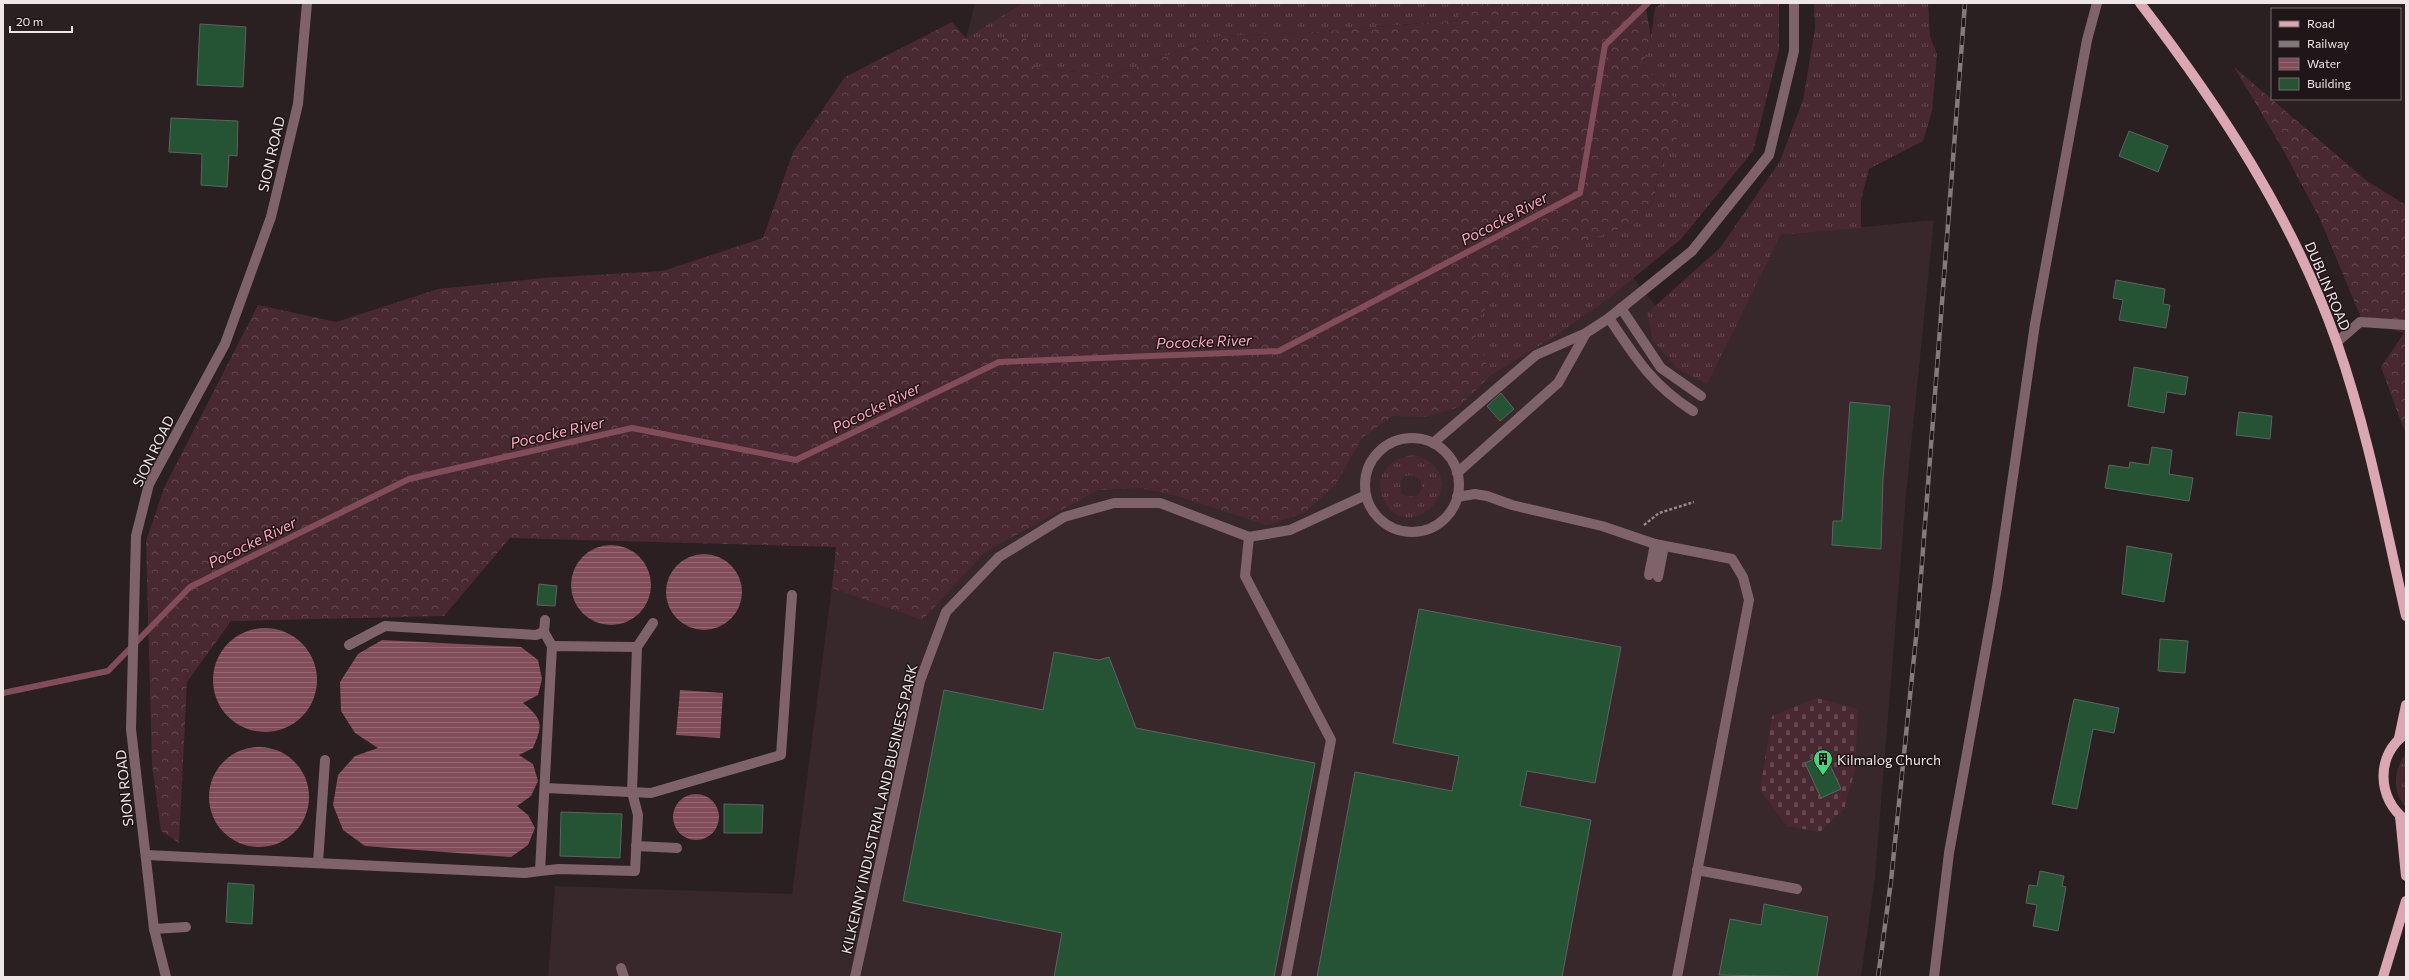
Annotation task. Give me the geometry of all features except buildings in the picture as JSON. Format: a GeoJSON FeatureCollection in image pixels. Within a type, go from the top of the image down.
{"type":"FeatureCollection","features":[{"type":"Feature","properties":{"kind":"main road","name":"DUBLIN ROAD"},"geometry":{"type":"LineString","coordinates":[[2140,3],[2181,55],[2243,148],[2301,254],[2337,342],[2368,444],[2406,616]]}},
{"type":"Feature","properties":{"kind":"main road"},"geometry":{"type":"LineString","coordinates":[[2406,705],[2403,736],[2389,752],[2383,768],[2383,780],[2389,802],[2403,818],[2406,876]]}},
{"type":"Feature","properties":{"kind":"main road"},"geometry":{"type":"LineString","coordinates":[[2383,977],[2406,901]]}},
{"type":"Feature","properties":{"kind":"street","name":"SION ROAD"},"geometry":{"type":"LineString","coordinates":[[166,977],[154,930],[131,729],[136,536],[149,484],[225,344],[271,217],[298,104],[307,3]]}},
{"type":"Feature","properties":{"kind":"street"},"geometry":{"type":"LineString","coordinates":[[1433,443],[1536,355],[1586,333],[1609,318],[1692,250],[1769,155],[1794,51],[1794,3]]}},
{"type":"Feature","properties":{"kind":"street"},"geometry":{"type":"LineString","coordinates":[[1934,977],[1949,853],[1998,587],[2036,324],[2087,40],[2097,3]]}},
{"type":"Feature","properties":{"kind":"street"},"geometry":{"type":"LineString","coordinates":[[1621,308],[1661,368],[1701,396]]}},
{"type":"Feature","properties":{"kind":"street"},"geometry":{"type":"LineString","coordinates":[[1609,318],[1652,378],[1670,396],[1693,410]]}},
{"type":"Feature","properties":{"kind":"street"},"geometry":{"type":"LineString","coordinates":[[2337,342],[2360,322],[2406,325]]}},
{"type":"Feature","properties":{"kind":"street"},"geometry":{"type":"LineString","coordinates":[[1457,473],[1558,383],[1586,333]]}},
{"type":"Feature","properties":{"kind":"street"},"geometry":{"type":"LineString","coordinates":[[1404,438],[1419,438],[1433,443],[1444,451],[1452,461],[1457,473],[1457,497],[1451,511],[1440,522],[1426,530],[1411,532],[1396,529],[1382,521],[1372,510],[1366,495],[1365,480],[1369,465],[1377,453],[1389,443],[1404,438]]}},
{"type":"Feature","properties":{"kind":"street"},"geometry":{"type":"LineString","coordinates":[[1457,497],[1475,494],[1487,496],[1512,504],[1602,526],[1659,545],[1732,559],[1744,577],[1749,600],[1677,977]]}},
{"type":"Feature","properties":{"kind":"street"},"geometry":{"type":"LineString","coordinates":[[1286,977],[1331,740],[1245,576],[1250,537],[1290,530],[1366,495]]}},
{"type":"Feature","properties":{"kind":"street","name":"KILKENNY INDUSTRIAL AND BUSINESS PARK"},"geometry":{"type":"LineString","coordinates":[[855,977],[920,681],[946,612],[999,557],[1064,517],[1114,504],[1160,503],[1250,537]]}},
{"type":"Feature","properties":{"kind":"street"},"geometry":{"type":"LineString","coordinates":[[1653,576],[1659,545]]}},
{"type":"Feature","properties":{"kind":"street"},"geometry":{"type":"LineString","coordinates":[[545,788],[651,793],[781,755],[792,595]]}},
{"type":"Feature","properties":{"kind":"street"},"geometry":{"type":"LineString","coordinates":[[540,871],[552,646],[544,632],[545,620]]}},
{"type":"Feature","properties":{"kind":"street"},"geometry":{"type":"LineString","coordinates":[[146,855],[525,873],[559,869],[635,871],[638,815],[632,792],[637,647],[653,623]]}},
{"type":"Feature","properties":{"kind":"street"},"geometry":{"type":"LineString","coordinates":[[349,645],[385,626],[536,635],[544,632]]}},
{"type":"Feature","properties":{"kind":"street"},"geometry":{"type":"LineString","coordinates":[[552,646],[637,647]]}},
{"type":"Feature","properties":{"kind":"street"},"geometry":{"type":"LineString","coordinates":[[318,864],[325,760]]}},
{"type":"Feature","properties":{"kind":"street"},"geometry":{"type":"LineString","coordinates":[[636,846],[677,848]]}},
{"type":"Feature","properties":{"kind":"street"},"geometry":{"type":"LineString","coordinates":[[1697,870],[1797,889]]}},
{"type":"Feature","properties":{"kind":"street"},"geometry":{"type":"LineString","coordinates":[[154,930],[186,927]]}},
{"type":"Feature","properties":{"kind":"path"},"geometry":{"type":"LineString","coordinates":[[1641,528],[1659,513],[1694,502]]}},
{"type":"Feature","properties":{"kind":"shaded area"},"geometry":{"type":"Polygon","coordinates":[[[975,3],[1023,3],[966,38],[975,3]]]}},
{"type":"Feature","properties":{"kind":"shaded area"},"geometry":{"type":"Polygon","coordinates":[[[1584,217],[1711,374],[1781,235],[1934,220],[1906,496],[1875,878],[1861,977],[548,977],[555,886],[792,894],[837,547],[1465,300],[1584,217]]]}},
{"type":"Feature","properties":{"kind":"green space"},"geometry":{"type":"Polygon","coordinates":[[[1023,3],[1457,3],[1460,20],[1302,33],[1220,36],[1111,76],[1034,67],[966,38],[1023,3]]]}},
{"type":"Feature","properties":{"kind":"green space"},"geometry":{"type":"Polygon","coordinates":[[[1457,3],[1645,3],[1651,37],[1643,66],[1678,102],[1678,136],[1658,171],[1654,200],[1633,224],[1559,250],[1522,247],[1473,329],[1491,375],[1459,407],[1426,417],[1393,416],[1362,438],[1336,484],[1304,513],[1267,525],[1177,496],[1140,488],[1098,490],[985,552],[922,620],[832,588],[836,547],[510,538],[444,616],[231,621],[187,682],[179,843],[161,831],[152,765],[146,541],[164,488],[258,305],[336,322],[438,289],[543,278],[663,271],[763,238],[793,152],[845,77],[952,22],[966,38],[1026,38],[1034,67],[1111,76],[1220,36],[1302,33],[1460,20],[1457,3]]]}},
{"type":"Feature","properties":{"kind":"green space"},"geometry":{"type":"Polygon","coordinates":[[[1662,3],[1779,3],[1779,50],[1753,151],[1681,239],[1609,298],[1552,338],[1491,375],[1473,329],[1522,247],[1559,250],[1633,224],[1654,200],[1658,171],[1678,135],[1678,102],[1643,66],[1651,37],[1655,8],[1662,3]]]}},
{"type":"Feature","properties":{"kind":"green space"},"geometry":{"type":"Polygon","coordinates":[[[1814,3],[1928,3],[1930,37],[1937,54],[1932,111],[1923,141],[1869,169],[1861,200],[1861,228],[1781,235],[1707,384],[1677,368],[1653,340],[1647,313],[1720,248],[1780,161],[1803,100],[1815,28],[1814,3]]]}},
{"type":"Feature","properties":{"kind":"green space"},"geometry":{"type":"Polygon","coordinates":[[[2234,67],[2367,181],[2406,205],[2406,435],[2381,367],[2404,333],[2362,320],[2320,219],[2281,146],[2234,67]]]}},
{"type":"Feature","properties":{"kind":"green space"},"geometry":{"type":"Polygon","coordinates":[[[1415,455],[1433,465],[1441,478],[1440,492],[1433,505],[1422,514],[1409,518],[1395,514],[1384,500],[1380,483],[1382,475],[1392,463],[1407,456],[1415,455]],[[1413,475],[1405,476],[1400,482],[1401,493],[1407,497],[1418,495],[1422,489],[1421,481],[1413,475]]]}},
{"type":"Feature","properties":{"kind":"green space"},"geometry":{"type":"Polygon","coordinates":[[[1817,698],[1858,709],[1855,770],[1844,809],[1820,832],[1787,826],[1760,790],[1772,716],[1817,698]]]}},
{"type":"Feature","properties":{"kind":"green space"},"geometry":{"type":"Polygon","coordinates":[[[2406,753],[2406,807],[2398,794],[2396,780],[2399,766],[2406,753]]]}},
{"type":"Feature","properties":{"kind":"water"},"geometry":{"type":"Polygon","coordinates":[[[611,545],[626,548],[639,557],[648,570],[651,585],[648,600],[639,613],[626,622],[611,625],[596,622],[583,613],[574,600],[571,585],[574,570],[583,557],[596,548],[611,545]]]}},
{"type":"Feature","properties":{"kind":"water"},"geometry":{"type":"Polygon","coordinates":[[[697,554],[711,554],[725,560],[736,571],[742,585],[742,599],[739,607],[731,619],[725,624],[711,630],[697,630],[683,624],[672,613],[666,599],[666,585],[672,571],[683,560],[697,554]]]}},
{"type":"Feature","properties":{"kind":"water"},"geometry":{"type":"Polygon","coordinates":[[[265,628],[285,632],[294,636],[302,643],[309,651],[313,660],[317,680],[313,700],[309,709],[302,717],[294,724],[285,728],[265,732],[245,728],[236,724],[228,717],[221,709],[217,700],[213,680],[217,660],[221,651],[228,643],[236,636],[245,632],[265,628]]]}},
{"type":"Feature","properties":{"kind":"water"},"geometry":{"type":"Polygon","coordinates":[[[382,640],[521,647],[538,660],[542,679],[538,695],[523,703],[538,718],[540,728],[533,748],[519,755],[533,764],[538,781],[531,796],[517,806],[528,815],[535,828],[528,845],[511,857],[365,846],[343,830],[333,805],[338,775],[355,756],[378,748],[355,733],[341,711],[340,682],[358,654],[382,640]]]}},
{"type":"Feature","properties":{"kind":"water"},"geometry":{"type":"Polygon","coordinates":[[[680,690],[723,693],[720,738],[676,735],[680,690]]]}},
{"type":"Feature","properties":{"kind":"water"},"geometry":{"type":"Polygon","coordinates":[[[259,747],[278,751],[294,762],[305,778],[309,797],[305,816],[294,832],[278,843],[259,847],[240,843],[224,832],[213,816],[209,797],[213,778],[224,762],[240,751],[259,747]]]}},
{"type":"Feature","properties":{"kind":"water"},"geometry":{"type":"Polygon","coordinates":[[[691,794],[701,794],[709,798],[715,804],[719,812],[719,822],[715,830],[709,836],[701,840],[691,840],[683,836],[677,830],[673,822],[673,812],[677,804],[683,798],[691,794]]]}},
{"type":"Feature","properties":{"kind":"waterway","name":"Pococke River"},"geometry":{"type":"LineString","coordinates":[[3,693],[108,671],[190,587],[409,479],[632,428],[796,460],[999,362],[1279,351],[1580,193],[1605,45],[1648,3]]}},
{"type":"Feature","properties":{"kind":"railway"},"geometry":{"type":"LineString","coordinates":[[1878,977],[1891,881],[1917,628],[1965,3]]}},
{"type":"Feature","properties":{"kind":"place","name":"Kilmalog Church"},"geometry":{"type":"Point","coordinates":[1823,776]}}]}
